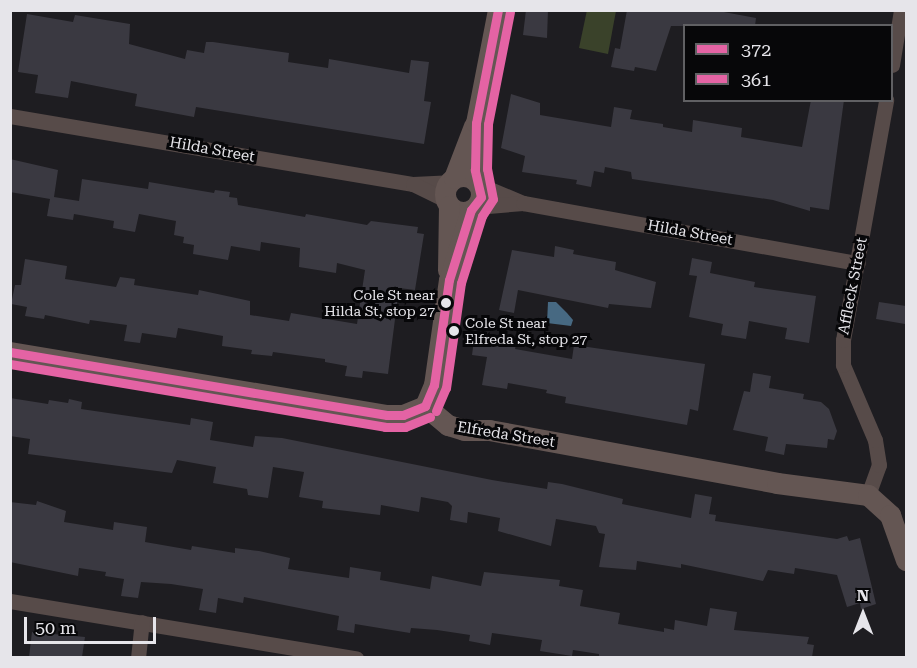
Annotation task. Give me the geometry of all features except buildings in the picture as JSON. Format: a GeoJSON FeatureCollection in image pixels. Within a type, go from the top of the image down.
{"type":"FeatureCollection","features":[{"type":"Feature","properties":{"kind":"street"},"geometry":{"type":"LineString","coordinates":[[893,54],[901,10]]}},
{"type":"Feature","properties":{"kind":"street"},"geometry":{"type":"LineString","coordinates":[[449,280],[474,208],[481,197],[478,183],[476,123],[495,14]]}},
{"type":"Feature","properties":{"kind":"street","name":"Affleck Street"},"geometry":{"type":"LineString","coordinates":[[868,495],[879,465],[875,440],[843,365],[843,340],[885,102]]}},
{"type":"Feature","properties":{"kind":"street","name":"Hilda Street"},"geometry":{"type":"LineString","coordinates":[[10,116],[449,191]]}},
{"type":"Feature","properties":{"kind":"street"},"geometry":{"type":"LineString","coordinates":[[10,352],[387,415],[403,415],[425,406],[434,385],[449,280],[449,191],[465,140],[476,123]]}},
{"type":"Feature","properties":{"kind":"street"},"geometry":{"type":"LineString","coordinates":[[449,191],[466,175],[478,183]]}},
{"type":"Feature","properties":{"kind":"street","name":"Hilda Street"},"geometry":{"type":"LineString","coordinates":[[478,183],[523,203],[858,262]]}},
{"type":"Feature","properties":{"kind":"street"},"geometry":{"type":"LineString","coordinates":[[449,191],[460,212],[474,208]]}},
{"type":"Feature","properties":{"kind":"street","name":"Hilda Street"},"geometry":{"type":"LineString","coordinates":[[474,208],[523,203]]}},
{"type":"Feature","properties":{"kind":"street","name":"Elfreda Street"},"geometry":{"type":"LineString","coordinates":[[425,406],[448,425],[464,430],[489,430],[777,483],[868,495]]}},
{"type":"Feature","properties":{"kind":"street"},"geometry":{"type":"LineString","coordinates":[[868,495],[890,515],[906,560]]}},
{"type":"Feature","properties":{"kind":"street"},"geometry":{"type":"LineString","coordinates":[[10,601],[356,657]]}},
{"type":"Feature","properties":{"kind":"street"},"geometry":{"type":"LineString","coordinates":[[138,657],[142,622]]}},
{"type":"Feature","properties":{"kind":"green space"},"geometry":{"type":"Polygon","coordinates":[[[587,10],[616,11],[608,54],[579,48],[587,10]]]}},
{"type":"Feature","properties":{"kind":"water"},"geometry":{"type":"Polygon","coordinates":[[[548,302],[556,302],[567,313],[573,320],[571,326],[547,323],[548,302]]]}},
{"type":"Feature","properties":{"kind":"transit line","name":"372"},"geometry":{"type":"LineString","coordinates":[[425,406],[434,385],[449,280],[471,210],[481,197],[475,170],[476,123],[498,10]]}},
{"type":"Feature","properties":{"kind":"transit line","name":"361"},"geometry":{"type":"LineString","coordinates":[[436,411],[446,388],[461,283],[482,216],[493,199],[487,169],[488,124],[510,12]]}},
{"type":"Feature","properties":{"kind":"transit line","name":"372"},"geometry":{"type":"LineString","coordinates":[[10,352],[387,415],[403,415],[425,406]]}},
{"type":"Feature","properties":{"kind":"transit line","name":"361"},"geometry":{"type":"LineString","coordinates":[[10,364],[385,427],[405,427],[430,417]]}},
{"type":"Feature","properties":{"kind":"place","name":"Cole St near Hilda St, stop 27"},"geometry":{"type":"Point","coordinates":[446,303]}},
{"type":"Feature","properties":{"kind":"place","name":"Cole St near Elfreda St, stop 27"},"geometry":{"type":"Point","coordinates":[454,331]}}]}
